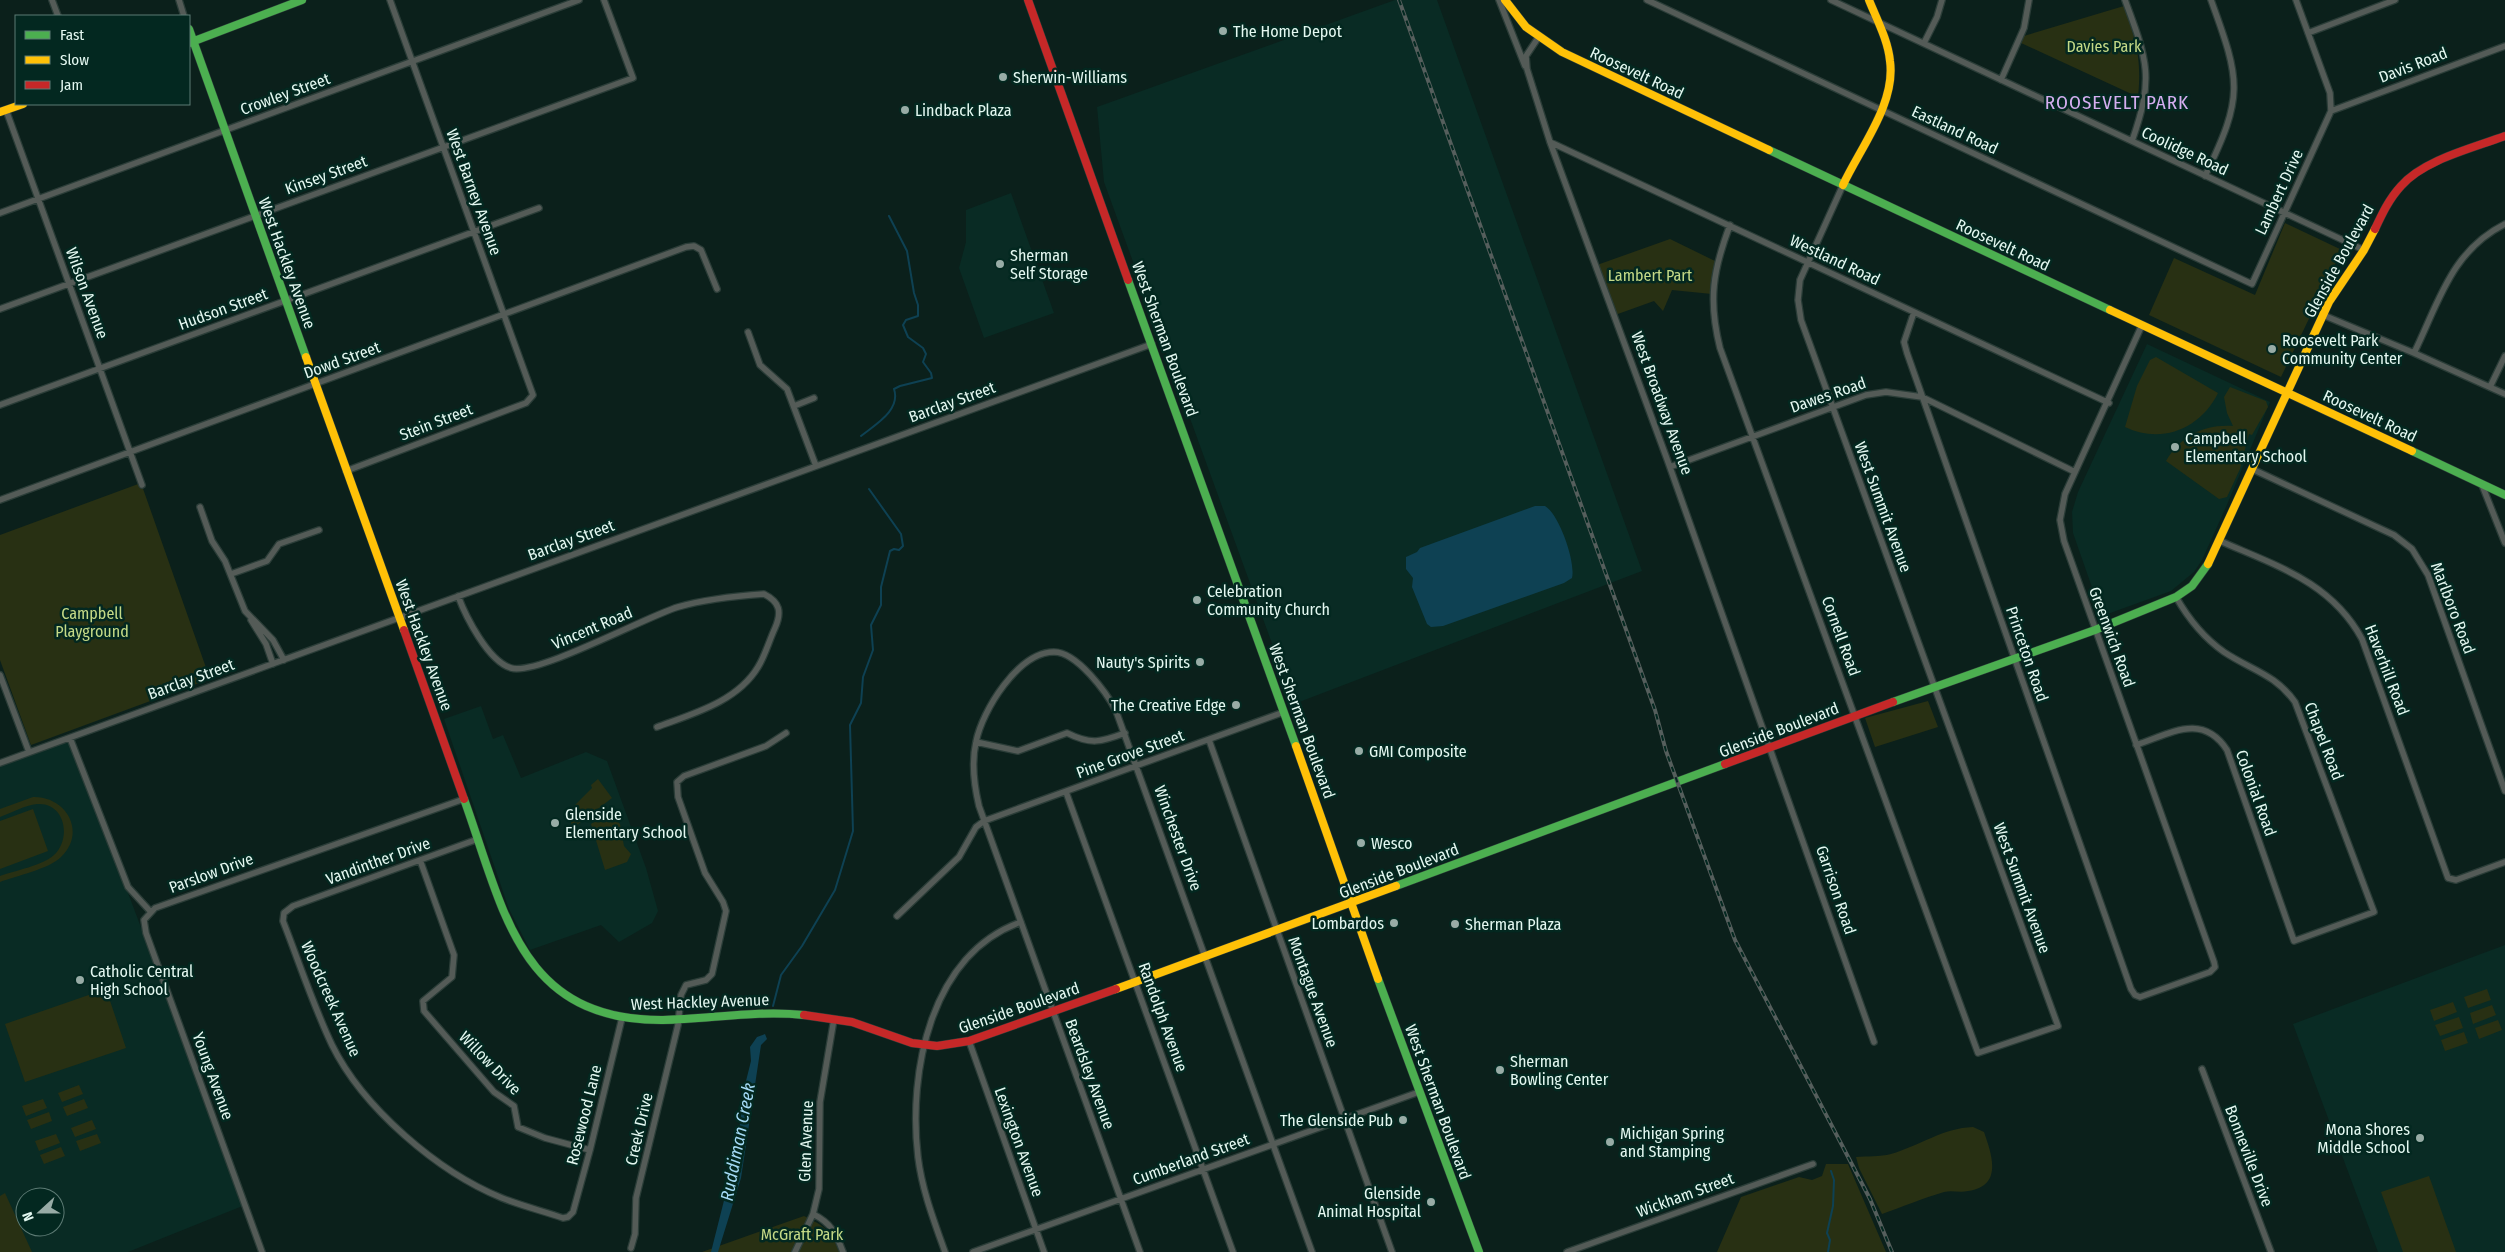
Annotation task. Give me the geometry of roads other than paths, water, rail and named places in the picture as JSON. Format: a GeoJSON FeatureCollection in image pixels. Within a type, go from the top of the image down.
{"type":"FeatureCollection","features":[{"type":"Feature","properties":{"kind":"street"},"geometry":{"type":"LineString","coordinates":[[52,0],[58,15]]}},
{"type":"Feature","properties":{"kind":"street"},"geometry":{"type":"LineString","coordinates":[[179,0],[184,15]]}},
{"type":"Feature","properties":{"kind":"street"},"geometry":{"type":"LineString","coordinates":[[191,42],[302,0]]}},
{"type":"Feature","properties":{"kind":"street","name":"West Barney Avenue"},"geometry":{"type":"LineString","coordinates":[[390,0],[442,146],[475,231],[532,394]]}},
{"type":"Feature","properties":{"kind":"street","name":"Crowley Street"},"geometry":{"type":"LineString","coordinates":[[0,213],[579,0]]}},
{"type":"Feature","properties":{"kind":"street","name":"Kinsey Street"},"geometry":{"type":"LineString","coordinates":[[0,309],[442,146],[634,78],[604,0]]}},
{"type":"Feature","properties":{"kind":"street","name":"West Sherman Boulevard"},"geometry":{"type":"LineString","coordinates":[[1028,0],[1284,712],[1350,904],[1479,1252]]}},
{"type":"Feature","properties":{"kind":"street","name":"West Broadway Avenue"},"geometry":{"type":"LineString","coordinates":[[1499,0],[1527,69],[1550,142],[1771,747]]}},
{"type":"Feature","properties":{"kind":"street","name":"Roosevelt Road"},"geometry":{"type":"LineString","coordinates":[[1505,0],[1522,24],[1538,38],[1573,58],[2505,495]]}},
{"type":"Feature","properties":{"kind":"street","name":"Eastland Road"},"geometry":{"type":"LineString","coordinates":[[1648,0],[2252,284]]}},
{"type":"Feature","properties":{"kind":"street","name":"Coolidge Road"},"geometry":{"type":"LineString","coordinates":[[1831,0],[2364,250]]}},
{"type":"Feature","properties":{"kind":"street","name":"West Summit Avenue"},"geometry":{"type":"LineString","coordinates":[[1869,0],[1888,55],[1891,72],[1889,85],[1880,109],[1800,280],[1798,300],[1801,320],[1832,407],[2058,1026],[1978,1054]]}},
{"type":"Feature","properties":{"kind":"street"},"geometry":{"type":"LineString","coordinates":[[1924,43],[1937,17],[1942,0]]}},
{"type":"Feature","properties":{"kind":"street"},"geometry":{"type":"LineString","coordinates":[[2001,80],[2024,28],[2029,0]]}},
{"type":"Feature","properties":{"kind":"street"},"geometry":{"type":"LineString","coordinates":[[2126,0],[2144,54],[2147,79],[2142,111],[2132,142]]}},
{"type":"Feature","properties":{"kind":"street"},"geometry":{"type":"LineString","coordinates":[[2205,176],[2231,118],[2235,94],[2232,61],[2211,0]]}},
{"type":"Feature","properties":{"kind":"street"},"geometry":{"type":"LineString","coordinates":[[2296,0],[2330,93],[2331,111]]}},
{"type":"Feature","properties":{"kind":"street"},"geometry":{"type":"LineString","coordinates":[[2308,34],[2395,0]]}},
{"type":"Feature","properties":{"kind":"street"},"geometry":{"type":"LineString","coordinates":[[1527,69],[1526,56],[1538,38]]}},
{"type":"Feature","properties":{"kind":"street","name":"West Hackley Avenue"},"geometry":{"type":"LineString","coordinates":[[191,42],[225,130],[478,839],[514,935],[538,973],[558,990],[581,1005],[622,1018],[649,1020],[769,1012],[834,1019]]}},
{"type":"Feature","properties":{"kind":"street","name":"Davis Road"},"geometry":{"type":"LineString","coordinates":[[2331,111],[2505,46]]}},
{"type":"Feature","properties":{"kind":"street"},"geometry":{"type":"LineString","coordinates":[[3,111],[20,105]]}},
{"type":"Feature","properties":{"kind":"street","name":"Wilson Avenue"},"geometry":{"type":"LineString","coordinates":[[3,111],[70,284],[142,486]]}},
{"type":"Feature","properties":{"kind":"street","name":"Lambert Drive"},"geometry":{"type":"LineString","coordinates":[[2252,284],[2331,111]]}},
{"type":"Feature","properties":{"kind":"street","name":"Glenside Boulevard"},"geometry":{"type":"LineString","coordinates":[[834,1019],[860,1024],[901,1041],[924,1046],[950,1046],[969,1041],[1206,957],[1855,716],[2095,630],[2176,597],[2201,576],[2220,541],[2286,392],[2329,302],[2364,250],[2390,199],[2411,176],[2430,164],[2505,136]]}},
{"type":"Feature","properties":{"kind":"street","name":"Westland Road"},"geometry":{"type":"LineString","coordinates":[[1550,142],[2108,402]]}},
{"type":"Feature","properties":{"kind":"street","name":"Hudson Street"},"geometry":{"type":"LineString","coordinates":[[0,405],[539,208]]}},
{"type":"Feature","properties":{"kind":"street"},"geometry":{"type":"LineString","coordinates":[[2414,353],[2458,262],[2474,244],[2505,224]]}},
{"type":"Feature","properties":{"kind":"street","name":"Cornell Road"},"geometry":{"type":"LineString","coordinates":[[1730,225],[1717,262],[1712,305],[1720,348],[1978,1054]]}},
{"type":"Feature","properties":{"kind":"street","name":"Dowd Street"},"geometry":{"type":"LineString","coordinates":[[0,500],[694,246],[701,250],[717,289]]}},
{"type":"Feature","properties":{"kind":"street","name":"Princeton Road"},"geometry":{"type":"LineString","coordinates":[[1914,312],[1904,342],[2131,989],[2135,995],[2143,997],[2206,974],[2213,970],[2214,962]]}},
{"type":"Feature","properties":{"kind":"street"},"geometry":{"type":"LineString","coordinates":[[2323,315],[2505,394]]}},
{"type":"Feature","properties":{"kind":"street","name":"Greenwich Road"},"geometry":{"type":"LineString","coordinates":[[2142,325],[2061,506],[2061,529],[2095,630],[2214,962]]}},
{"type":"Feature","properties":{"kind":"street"},"geometry":{"type":"LineString","coordinates":[[748,332],[760,365],[765,372],[782,382],[794,406],[816,466]]}},
{"type":"Feature","properties":{"kind":"street","name":"Barclay Street"},"geometry":{"type":"LineString","coordinates":[[0,763],[1152,344]]}},
{"type":"Feature","properties":{"kind":"street"},"geometry":{"type":"LineString","coordinates":[[2490,387],[2505,356]]}},
{"type":"Feature","properties":{"kind":"street","name":"Dawes Road"},"geometry":{"type":"LineString","coordinates":[[1670,467],[1832,407],[1886,392],[1922,397],[2075,472]]}},
{"type":"Feature","properties":{"kind":"street","name":"Stein Street"},"geometry":{"type":"LineString","coordinates":[[346,471],[522,404],[532,394]]}},
{"type":"Feature","properties":{"kind":"street"},"geometry":{"type":"LineString","coordinates":[[794,406],[814,398]]}},
{"type":"Feature","properties":{"kind":"street","name":"Marlboro Road"},"geometry":{"type":"LineString","coordinates":[[2252,469],[2394,535],[2415,554],[2428,575],[2505,791]]}},
{"type":"Feature","properties":{"kind":"street"},"geometry":{"type":"LineString","coordinates":[[2482,484],[2505,543]]}},
{"type":"Feature","properties":{"kind":"street"},"geometry":{"type":"LineString","coordinates":[[200,507],[212,540],[231,574],[240,600],[266,644],[273,664]]}},
{"type":"Feature","properties":{"kind":"street"},"geometry":{"type":"LineString","coordinates":[[231,574],[267,561],[279,544],[319,530]]}},
{"type":"Feature","properties":{"kind":"street","name":"Haverhill Road"},"geometry":{"type":"LineString","coordinates":[[2220,541],[2311,583],[2334,600],[2350,618],[2362,639],[2448,878],[2456,880],[2505,862]]}},
{"type":"Feature","properties":{"kind":"street","name":"Vincent Road"},"geometry":{"type":"LineString","coordinates":[[458,596],[470,622],[490,651],[500,662],[509,668],[519,670],[553,660],[676,608],[702,601],[742,596],[764,594],[771,598],[780,609],[778,622],[758,667],[746,683],[712,706],[656,728]]}},
{"type":"Feature","properties":{"kind":"street","name":"Chapel Road"},"geometry":{"type":"LineString","coordinates":[[2176,597],[2207,638],[2223,651],[2276,681],[2295,702],[2374,912],[2294,941]]}},
{"type":"Feature","properties":{"kind":"street"},"geometry":{"type":"LineString","coordinates":[[250,618],[273,640],[284,660]]}},
{"type":"Feature","properties":{"kind":"street","name":"Winchester Drive"},"geometry":{"type":"LineString","coordinates":[[984,820],[975,787],[973,766],[981,722],[996,693],[1029,662],[1053,652],[1063,654],[1101,687],[1113,705],[1126,733],[1312,1252]]}},
{"type":"Feature","properties":{"kind":"street"},"geometry":{"type":"LineString","coordinates":[[0,675],[30,752]]}},
{"type":"Feature","properties":{"kind":"street"},"geometry":{"type":"LineString","coordinates":[[0,697],[7,694]]}},
{"type":"Feature","properties":{"kind":"street","name":"Pine Grove Street"},"geometry":{"type":"LineString","coordinates":[[984,820],[1284,712]]}},
{"type":"Feature","properties":{"kind":"street","name":"Colonial Road"},"geometry":{"type":"LineString","coordinates":[[2136,745],[2184,728],[2207,731],[2222,742],[2227,750],[2294,941]]}},
{"type":"Feature","properties":{"kind":"street","name":"Creek Drive"},"geometry":{"type":"LineString","coordinates":[[630,1248],[635,1234],[636,1198],[679,1017],[681,995],[686,986],[706,980],[712,974],[726,912],[723,902],[705,873],[678,797],[677,782],[684,776],[766,746],[786,733]]}},
{"type":"Feature","properties":{"kind":"street"},"geometry":{"type":"LineString","coordinates":[[976,742],[1018,751],[1067,733],[1084,741],[1095,742],[1126,733]]}},
{"type":"Feature","properties":{"kind":"street"},"geometry":{"type":"LineString","coordinates":[[70,738],[128,887],[150,911]]}},
{"type":"Feature","properties":{"kind":"street","name":"Montague Avenue"},"geometry":{"type":"LineString","coordinates":[[1208,740],[1392,1252]]}},
{"type":"Feature","properties":{"kind":"street","name":"Garrison Road"},"geometry":{"type":"LineString","coordinates":[[1771,747],[1874,1042]]}},
{"type":"Feature","properties":{"kind":"street","name":"Randolph Avenue"},"geometry":{"type":"LineString","coordinates":[[1066,792],[1233,1252]]}},
{"type":"Feature","properties":{"kind":"street","name":"Parslow Drive"},"geometry":{"type":"LineString","coordinates":[[150,911],[464,799]]}},
{"type":"Feature","properties":{"kind":"street"},"geometry":{"type":"LineString","coordinates":[[898,916],[959,857],[976,827],[984,820]]}},
{"type":"Feature","properties":{"kind":"street","name":"Beardsley Avenue"},"geometry":{"type":"LineString","coordinates":[[984,820],[1140,1252]]}},
{"type":"Feature","properties":{"kind":"street","name":"Vandinther Drive"},"geometry":{"type":"LineString","coordinates":[[288,909],[478,839]]}},
{"type":"Feature","properties":{"kind":"street","name":"Willow Drive"},"geometry":{"type":"LineString","coordinates":[[420,860],[454,955],[452,977],[422,1001],[424,1011],[494,1092],[514,1106],[518,1127],[545,1138],[590,1150]]}},
{"type":"Feature","properties":{"kind":"street","name":"Woodcreek Avenue"},"geometry":{"type":"LineString","coordinates":[[288,909],[283,921],[332,1045],[347,1070],[392,1124],[437,1163],[501,1198],[564,1218],[568,1217]]}},
{"type":"Feature","properties":{"kind":"street","name":"Young Avenue"},"geometry":{"type":"LineString","coordinates":[[150,911],[144,920],[146,933],[262,1252]]}},
{"type":"Feature","properties":{"kind":"street"},"geometry":{"type":"LineString","coordinates":[[945,1252],[926,1198],[918,1159],[915,1103],[924,1046],[937,1009],[959,967],[981,944],[993,935],[1021,922]]}},
{"type":"Feature","properties":{"kind":"street","name":"Rosewood Lane"},"geometry":{"type":"LineString","coordinates":[[568,1217],[573,1212],[590,1150],[622,1018]]}},
{"type":"Feature","properties":{"kind":"street","name":"Glen Avenue"},"geometry":{"type":"LineString","coordinates":[[794,1252],[813,1214],[818,1190],[820,1102],[834,1019]]}},
{"type":"Feature","properties":{"kind":"street","name":"Lexington Avenue"},"geometry":{"type":"LineString","coordinates":[[969,1041],[1044,1252]]}},
{"type":"Feature","properties":{"kind":"street","name":"Bonneville Drive"},"geometry":{"type":"LineString","coordinates":[[2202,1069],[2271,1252]]}},
{"type":"Feature","properties":{"kind":"street","name":"Cumberland Street"},"geometry":{"type":"LineString","coordinates":[[973,1252],[1419,1092]]}},
{"type":"Feature","properties":{"kind":"street","name":"Wickham Street"},"geometry":{"type":"LineString","coordinates":[[1567,1252],[1813,1164]]}},
{"type":"Feature","properties":{"kind":"street"},"geometry":{"type":"LineString","coordinates":[[813,1214],[826,1221],[836,1232],[843,1252]]}},
{"type":"Feature","properties":{"kind":"water"},"geometry":{"type":"Polygon","coordinates":[[[1535,506],[1545,506],[1556,518],[1569,550],[1573,571],[1572,578],[1564,583],[1443,626],[1431,627],[1427,624],[1412,587],[1413,578],[1406,569],[1406,557],[1417,552],[1420,548],[1535,506]]]}},
{"type":"Feature","properties":{"kind":"water"},"geometry":{"type":"Polygon","coordinates":[[[765,1034],[767,1039],[761,1045],[741,1178],[718,1252],[711,1252],[737,1149],[744,1089],[751,1061],[750,1047],[757,1037],[765,1034]]]}},
{"type":"Feature","properties":{"kind":"waterway","name":"Ruddiman Creek"},"geometry":{"type":"LineString","coordinates":[[861,436],[891,410],[894,404],[894,389],[932,378],[931,373],[923,362],[926,354],[923,348],[908,337],[903,325],[906,320],[918,316],[918,305],[914,293],[907,251],[889,216]]}},
{"type":"Feature","properties":{"kind":"waterway","name":"Ruddiman Creek"},"geometry":{"type":"LineString","coordinates":[[773,1006],[781,975],[802,946],[835,890],[853,831],[850,725],[861,703],[863,677],[873,650],[871,625],[881,605],[881,587],[890,551],[894,549],[899,550],[903,546],[901,534],[869,489]]}},
{"type":"Feature","properties":{"kind":"waterway"},"geometry":{"type":"LineString","coordinates":[[1828,1252],[1830,1240],[1827,1233],[1833,1206],[1834,1180],[1831,1171]]}},
{"type":"Feature","properties":{"kind":"railway"},"geometry":{"type":"LineString","coordinates":[[1399,0],[1655,710],[1666,751],[1735,940],[1870,1199],[1892,1252]]}},
{"type":"Feature","properties":{"kind":"place","name":"The Home Depot"},"geometry":{"type":"Point","coordinates":[1223,31]}},
{"type":"Feature","properties":{"kind":"place","name":"Sherwin-Williams"},"geometry":{"type":"Point","coordinates":[1003,77]}},
{"type":"Feature","properties":{"kind":"place","name":"Lindback Plaza"},"geometry":{"type":"Point","coordinates":[905,110]}},
{"type":"Feature","properties":{"kind":"place","name":"Sherman Self Storage"},"geometry":{"type":"Point","coordinates":[1000,264]}},
{"type":"Feature","properties":{"kind":"place","name":"Roosevelt Park Community Center"},"geometry":{"type":"Point","coordinates":[2272,349]}},
{"type":"Feature","properties":{"kind":"place","name":"Campbell Elementary School"},"geometry":{"type":"Point","coordinates":[2175,447]}},
{"type":"Feature","properties":{"kind":"place","name":"Celebration Community Church"},"geometry":{"type":"Point","coordinates":[1197,600]}},
{"type":"Feature","properties":{"kind":"place","name":"Nauty's Spirits"},"geometry":{"type":"Point","coordinates":[1200,662]}},
{"type":"Feature","properties":{"kind":"place","name":"The Creative Edge"},"geometry":{"type":"Point","coordinates":[1236,705]}},
{"type":"Feature","properties":{"kind":"place","name":"GMI Composite"},"geometry":{"type":"Point","coordinates":[1359,751]}},
{"type":"Feature","properties":{"kind":"place","name":"Glenside Elementary School"},"geometry":{"type":"Point","coordinates":[555,823]}},
{"type":"Feature","properties":{"kind":"place","name":"Wesco"},"geometry":{"type":"Point","coordinates":[1361,843]}},
{"type":"Feature","properties":{"kind":"place","name":"Lombardos"},"geometry":{"type":"Point","coordinates":[1394,923]}},
{"type":"Feature","properties":{"kind":"place","name":"Sherman Plaza"},"geometry":{"type":"Point","coordinates":[1455,924]}},
{"type":"Feature","properties":{"kind":"place","name":"Catholic Central High School"},"geometry":{"type":"Point","coordinates":[80,980]}},
{"type":"Feature","properties":{"kind":"place","name":"Sherman Bowling Center"},"geometry":{"type":"Point","coordinates":[1500,1070]}},
{"type":"Feature","properties":{"kind":"place","name":"The Glenside Pub"},"geometry":{"type":"Point","coordinates":[1403,1120]}},
{"type":"Feature","properties":{"kind":"place","name":"Mona Shores Middle School"},"geometry":{"type":"Point","coordinates":[2420,1138]}},
{"type":"Feature","properties":{"kind":"place","name":"Michigan Spring and Stamping"},"geometry":{"type":"Point","coordinates":[1610,1142]}},
{"type":"Feature","properties":{"kind":"place","name":"Glenside Animal Hospital"},"geometry":{"type":"Point","coordinates":[1431,1202]}},
{"type":"Feature","properties":{"kind":"district","name":"ROOSEVELT PARK"},"geometry":{"type":"Point","coordinates":[2117,102]}},
{"type":"Feature","properties":{"kind":"park label","name":"Davies Park"},"geometry":{"type":"Point","coordinates":[2104,46]}},
{"type":"Feature","properties":{"kind":"park label","name":"Lambert Part"},"geometry":{"type":"Point","coordinates":[1650,275]}},
{"type":"Feature","properties":{"kind":"park label","name":"Campbell Playground"},"geometry":{"type":"Point","coordinates":[92,622]}},
{"type":"Feature","properties":{"kind":"park label","name":"McGraft Park"},"geometry":{"type":"Point","coordinates":[802,1234]}}]}
